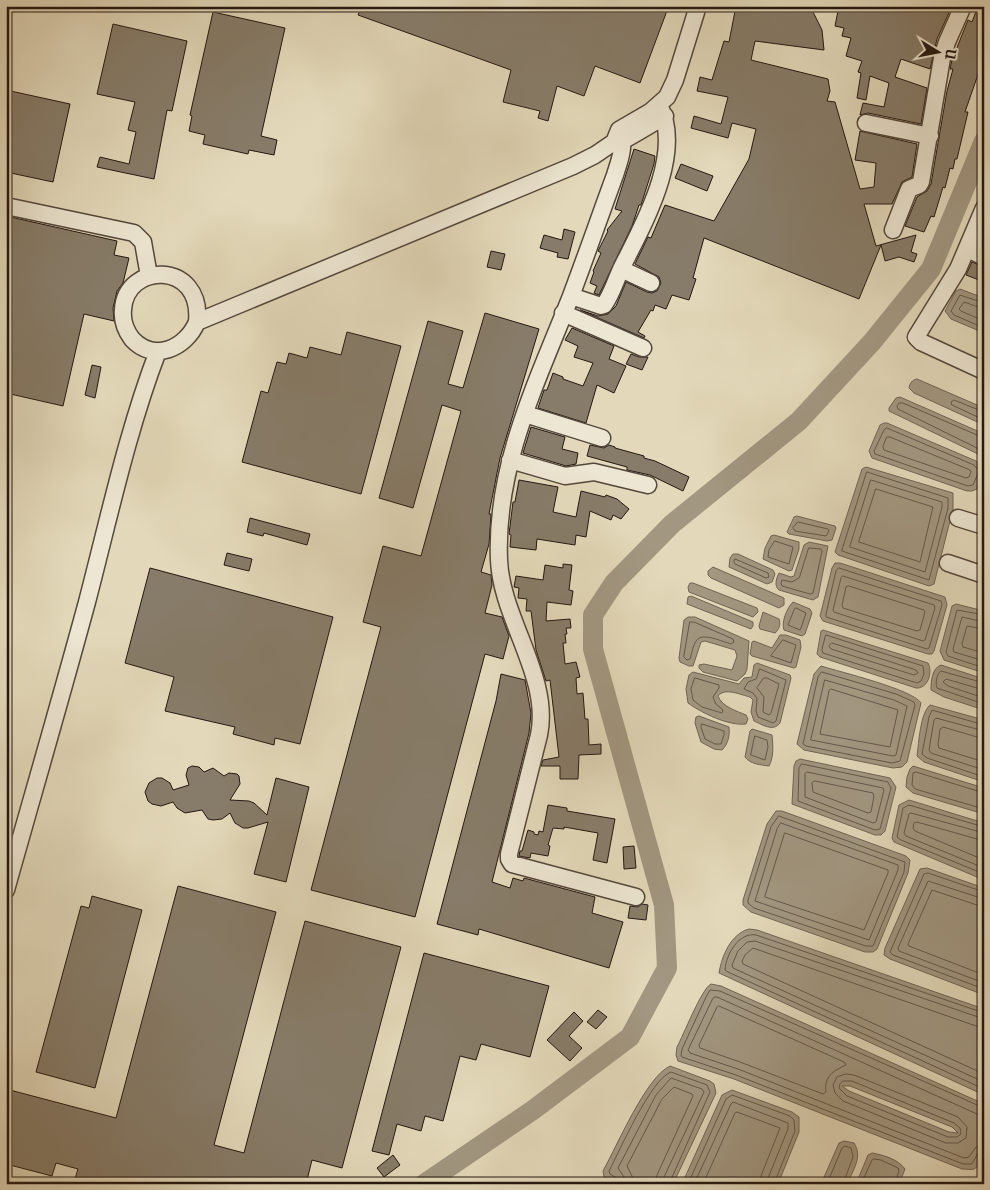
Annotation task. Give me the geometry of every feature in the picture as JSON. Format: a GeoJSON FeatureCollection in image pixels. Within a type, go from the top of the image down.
{"type":"FeatureCollection","features":[{"type":"Feature","properties":{"kind":"street"},"geometry":{"type":"LineString","coordinates":[[570,296],[601,306],[604,305],[642,227],[663,168],[667,135],[662,110],[688,59],[698,6]]}},
{"type":"Feature","properties":{"kind":"street"},"geometry":{"type":"LineString","coordinates":[[893,230],[909,189],[919,185],[921,182],[942,58],[963,6]]}},
{"type":"Feature","properties":{"kind":"street"},"geometry":{"type":"LineString","coordinates":[[197,322],[573,166],[595,155],[650,112],[662,110]]}},
{"type":"Feature","properties":{"kind":"street"},"geometry":{"type":"LineString","coordinates":[[866,123],[930,136]]}},
{"type":"Feature","properties":{"kind":"street"},"geometry":{"type":"LineString","coordinates":[[619,137],[622,156],[525,414],[510,460],[503,488],[498,535],[500,577],[504,596],[534,678],[542,719],[509,859],[512,864],[636,897]]}},
{"type":"Feature","properties":{"kind":"street"},"geometry":{"type":"LineString","coordinates":[[6,206],[134,233],[143,242],[149,276]]}},
{"type":"Feature","properties":{"kind":"street"},"geometry":{"type":"LineString","coordinates":[[984,208],[958,269],[916,337],[921,342],[984,371]]}},
{"type":"Feature","properties":{"kind":"street"},"geometry":{"type":"LineString","coordinates":[[984,228],[972,251],[984,257]]}},
{"type":"Feature","properties":{"kind":"street"},"geometry":{"type":"LineString","coordinates":[[621,269],[651,282]]}},
{"type":"Feature","properties":{"kind":"street"},"geometry":{"type":"LineString","coordinates":[[162,274],[176,277],[187,285],[195,296],[198,309],[197,322],[193,332],[178,346],[168,350],[158,351],[144,347],[133,339],[125,328],[122,316],[127,294],[134,285],[149,276],[162,274]]}},
{"type":"Feature","properties":{"kind":"street"},"geometry":{"type":"LineString","coordinates":[[563,313],[643,348]]}},
{"type":"Feature","properties":{"kind":"street"},"geometry":{"type":"LineString","coordinates":[[6,890],[86,604],[128,444],[145,384],[158,351]]}},
{"type":"Feature","properties":{"kind":"street"},"geometry":{"type":"LineString","coordinates":[[525,414],[602,438]]}},
{"type":"Feature","properties":{"kind":"street"},"geometry":{"type":"LineString","coordinates":[[510,460],[565,476],[594,472],[648,485]]}},
{"type":"Feature","properties":{"kind":"street"},"geometry":{"type":"LineString","coordinates":[[958,518],[984,526]]}},
{"type":"Feature","properties":{"kind":"street"},"geometry":{"type":"LineString","coordinates":[[948,563],[984,575]]}},
{"type":"Feature","properties":{"kind":"water"},"geometry":{"type":"Polygon","coordinates":[[[960,289],[984,298],[984,333],[951,319],[945,311],[956,291],[960,289]]]}},
{"type":"Feature","properties":{"kind":"water"},"geometry":{"type":"Polygon","coordinates":[[[917,379],[984,408],[984,425],[914,393],[909,388],[912,382],[917,379]]]}},
{"type":"Feature","properties":{"kind":"water"},"geometry":{"type":"Polygon","coordinates":[[[900,397],[984,434],[984,454],[980,455],[889,411],[896,398],[900,397]]]}},
{"type":"Feature","properties":{"kind":"water"},"geometry":{"type":"Polygon","coordinates":[[[884,423],[976,461],[982,471],[977,489],[967,491],[872,458],[869,451],[880,425],[884,423]]]}},
{"type":"Feature","properties":{"kind":"water"},"geometry":{"type":"Polygon","coordinates":[[[866,467],[953,493],[953,509],[934,584],[929,586],[838,555],[835,552],[862,469],[866,467]]]}},
{"type":"Feature","properties":{"kind":"water"},"geometry":{"type":"Polygon","coordinates":[[[797,516],[835,526],[832,540],[827,541],[789,534],[787,532],[794,517],[797,516]]]}},
{"type":"Feature","properties":{"kind":"water"},"geometry":{"type":"Polygon","coordinates":[[[774,535],[799,542],[799,549],[792,570],[789,571],[763,559],[765,548],[771,536],[774,535]]]}},
{"type":"Feature","properties":{"kind":"water"},"geometry":{"type":"Polygon","coordinates":[[[809,542],[828,546],[818,597],[813,600],[779,590],[776,584],[779,573],[791,577],[794,576],[804,545],[809,542]]]}},
{"type":"Feature","properties":{"kind":"water"},"geometry":{"type":"Polygon","coordinates":[[[733,554],[738,554],[773,570],[775,574],[772,582],[767,584],[729,567],[730,558],[733,554]]]}},
{"type":"Feature","properties":{"kind":"water"},"geometry":{"type":"Polygon","coordinates":[[[835,563],[945,597],[947,605],[932,654],[823,621],[820,616],[832,568],[835,563]]]}},
{"type":"Feature","properties":{"kind":"water"},"geometry":{"type":"Polygon","coordinates":[[[713,567],[784,598],[784,605],[779,608],[711,578],[708,575],[708,571],[713,567]]]}},
{"type":"Feature","properties":{"kind":"water"},"geometry":{"type":"Polygon","coordinates":[[[690,583],[757,608],[758,612],[753,617],[689,592],[688,587],[690,583]]]}},
{"type":"Feature","properties":{"kind":"water"},"geometry":{"type":"Polygon","coordinates":[[[691,596],[753,622],[753,626],[751,629],[687,604],[688,597],[691,596]]]}},
{"type":"Feature","properties":{"kind":"water"},"geometry":{"type":"Polygon","coordinates":[[[793,602],[810,609],[812,613],[805,634],[802,636],[784,630],[783,627],[785,615],[793,602]]]}},
{"type":"Feature","properties":{"kind":"water"},"geometry":{"type":"Polygon","coordinates":[[[956,604],[984,611],[984,673],[944,660],[940,651],[952,606],[956,604]]]}},
{"type":"Feature","properties":{"kind":"water"},"geometry":{"type":"Polygon","coordinates":[[[763,612],[779,619],[779,627],[775,633],[760,629],[759,626],[763,612]]]}},
{"type":"Feature","properties":{"kind":"water"},"geometry":{"type":"Polygon","coordinates":[[[688,617],[695,617],[749,641],[745,674],[737,681],[703,672],[699,665],[704,664],[732,670],[737,656],[735,650],[705,641],[701,642],[693,666],[680,662],[684,620],[688,617]]]}},
{"type":"Feature","properties":{"kind":"water"},"geometry":{"type":"Polygon","coordinates":[[[823,630],[928,663],[930,675],[924,686],[916,688],[820,657],[817,654],[821,631],[823,630]]]}},
{"type":"Feature","properties":{"kind":"water"},"geometry":{"type":"Polygon","coordinates":[[[780,635],[800,640],[801,647],[796,667],[794,668],[750,654],[752,642],[754,641],[772,648],[780,635]]]}},
{"type":"Feature","properties":{"kind":"water"},"geometry":{"type":"Polygon","coordinates":[[[757,663],[790,675],[791,678],[780,723],[777,726],[768,727],[754,721],[751,712],[753,700],[738,693],[725,692],[718,696],[726,706],[746,715],[748,719],[746,724],[731,723],[716,718],[688,703],[686,689],[689,675],[693,672],[739,684],[744,678],[752,677],[754,665],[757,663]]]}},
{"type":"Feature","properties":{"kind":"water"},"geometry":{"type":"Polygon","coordinates":[[[941,665],[984,679],[984,710],[944,697],[931,690],[934,672],[941,665]]]}},
{"type":"Feature","properties":{"kind":"water"},"geometry":{"type":"Polygon","coordinates":[[[821,666],[904,692],[921,703],[907,762],[902,767],[893,768],[804,750],[797,744],[814,674],[821,666]]]}},
{"type":"Feature","properties":{"kind":"water"},"geometry":{"type":"Polygon","coordinates":[[[930,705],[984,720],[984,782],[924,762],[917,756],[922,721],[930,705]]]}},
{"type":"Feature","properties":{"kind":"water"},"geometry":{"type":"Polygon","coordinates":[[[699,716],[729,727],[728,740],[722,750],[714,749],[701,742],[695,723],[696,717],[699,716]]]}},
{"type":"Feature","properties":{"kind":"water"},"geometry":{"type":"Polygon","coordinates":[[[752,729],[772,735],[773,747],[769,766],[753,763],[745,757],[752,729]]]}},
{"type":"Feature","properties":{"kind":"water"},"geometry":{"type":"Polygon","coordinates":[[[800,759],[890,778],[896,787],[885,831],[881,835],[875,835],[792,804],[794,766],[796,761],[800,759]]]}},
{"type":"Feature","properties":{"kind":"water"},"geometry":{"type":"Polygon","coordinates":[[[913,766],[984,788],[984,814],[913,793],[906,787],[907,777],[913,766]]]}},
{"type":"Feature","properties":{"kind":"water"},"geometry":{"type":"Polygon","coordinates":[[[909,800],[984,823],[984,880],[894,842],[892,838],[899,805],[909,800]]]}},
{"type":"Feature","properties":{"kind":"water"},"geometry":{"type":"Polygon","coordinates":[[[776,811],[782,811],[906,856],[910,860],[908,873],[877,949],[873,952],[865,952],[751,912],[743,905],[767,824],[776,811]]]}},
{"type":"Feature","properties":{"kind":"water"},"geometry":{"type":"Polygon","coordinates":[[[927,868],[984,888],[984,995],[884,955],[885,948],[920,869],[927,868]]]}},
{"type":"Feature","properties":{"kind":"water"},"geometry":{"type":"Polygon","coordinates":[[[749,929],[757,930],[984,1009],[984,1095],[719,973],[722,959],[732,940],[749,929]]]}},
{"type":"Feature","properties":{"kind":"water"},"geometry":{"type":"Polygon","coordinates":[[[711,984],[721,986],[984,1104],[984,1140],[978,1165],[974,1169],[962,1169],[734,1079],[678,1061],[676,1055],[677,1047],[707,987],[711,984]],[[842,1086],[849,1091],[949,1132],[958,1133],[952,1127],[850,1086],[842,1086]]]}},
{"type":"Feature","properties":{"kind":"water"},"geometry":{"type":"Polygon","coordinates":[[[670,1066],[710,1081],[714,1084],[716,1093],[673,1184],[619,1184],[604,1177],[603,1171],[642,1097],[651,1084],[670,1066]]]}},
{"type":"Feature","properties":{"kind":"water"},"geometry":{"type":"Polygon","coordinates":[[[732,1090],[792,1112],[799,1117],[799,1132],[778,1184],[682,1184],[722,1095],[732,1090]]]}},
{"type":"Feature","properties":{"kind":"water"},"geometry":{"type":"Polygon","coordinates":[[[844,1141],[854,1143],[858,1153],[856,1164],[847,1184],[821,1184],[839,1143],[844,1141]]]}},
{"type":"Feature","properties":{"kind":"water"},"geometry":{"type":"Polygon","coordinates":[[[872,1153],[890,1158],[905,1169],[899,1184],[856,1184],[868,1155],[872,1153]]]}},
{"type":"Feature","properties":{"kind":"building"},"geometry":{"type":"Polygon","coordinates":[[[362,6],[662,6],[668,8],[640,83],[595,66],[584,96],[557,86],[548,121],[538,118],[540,111],[503,102],[511,70],[358,15],[362,6]]]}},
{"type":"Feature","properties":{"kind":"building"},"geometry":{"type":"Polygon","coordinates":[[[736,6],[810,6],[822,30],[824,50],[755,41],[751,60],[828,79],[830,91],[827,101],[835,102],[860,189],[874,187],[876,163],[855,160],[860,131],[917,144],[912,177],[902,182],[892,204],[864,204],[876,246],[916,235],[911,252],[917,254],[914,262],[899,257],[885,261],[881,245],[859,299],[704,238],[693,278],[696,279],[689,300],[672,295],[666,309],[655,305],[653,311],[651,310],[638,332],[645,336],[644,338],[580,310],[598,316],[608,314],[616,306],[626,282],[647,292],[657,291],[661,283],[659,277],[635,264],[648,237],[651,238],[665,205],[714,221],[749,159],[756,129],[732,123],[728,138],[691,128],[694,116],[721,124],[728,97],[697,91],[700,77],[712,80],[724,41],[729,42],[736,6]]]}},
{"type":"Feature","properties":{"kind":"building"},"geometry":{"type":"Polygon","coordinates":[[[839,6],[952,6],[937,39],[930,69],[901,59],[895,77],[927,88],[921,124],[868,113],[860,115],[863,103],[884,107],[889,83],[870,76],[866,100],[857,98],[861,73],[858,72],[862,61],[846,56],[851,38],[842,36],[844,28],[835,26],[839,6]]]}},
{"type":"Feature","properties":{"kind":"building"},"geometry":{"type":"Polygon","coordinates":[[[978,6],[984,6],[984,57],[965,112],[968,112],[957,159],[955,159],[953,169],[950,168],[934,217],[931,216],[924,232],[905,226],[917,197],[927,191],[931,184],[947,91],[953,69],[950,69],[952,60],[968,20],[972,22],[978,6]]]}},
{"type":"Feature","properties":{"kind":"building"},"geometry":{"type":"Polygon","coordinates":[[[213,12],[285,28],[261,136],[277,140],[274,155],[249,150],[248,154],[203,144],[205,135],[189,131],[192,116],[190,115],[213,12]]]}},
{"type":"Feature","properties":{"kind":"building"},"geometry":{"type":"Polygon","coordinates":[[[113,24],[187,41],[172,111],[167,110],[154,179],[97,167],[100,157],[129,164],[136,132],[128,130],[135,102],[97,94],[113,24]]]}},
{"type":"Feature","properties":{"kind":"building"},"geometry":{"type":"Polygon","coordinates":[[[6,90],[70,104],[53,182],[6,172],[6,90]]]}},
{"type":"Feature","properties":{"kind":"building"},"geometry":{"type":"Polygon","coordinates":[[[634,149],[655,156],[654,164],[641,205],[639,205],[632,226],[599,295],[594,293],[597,286],[590,283],[601,253],[598,251],[607,230],[622,211],[615,209],[634,149]]]}},
{"type":"Feature","properties":{"kind":"building"},"geometry":{"type":"Polygon","coordinates":[[[681,164],[713,176],[707,191],[675,178],[681,164]]]}},
{"type":"Feature","properties":{"kind":"building"},"geometry":{"type":"Polygon","coordinates":[[[6,216],[117,241],[114,255],[129,258],[123,283],[117,291],[113,308],[114,321],[84,314],[63,406],[6,393],[6,216]]]}},
{"type":"Feature","properties":{"kind":"building"},"geometry":{"type":"Polygon","coordinates":[[[564,229],[575,232],[568,259],[557,257],[558,253],[540,248],[544,235],[562,240],[564,229]]]}},
{"type":"Feature","properties":{"kind":"building"},"geometry":{"type":"Polygon","coordinates":[[[491,251],[505,254],[501,270],[487,267],[491,251]]]}},
{"type":"Feature","properties":{"kind":"building"},"geometry":{"type":"Polygon","coordinates":[[[972,262],[984,267],[979,280],[966,275],[972,262]]]}},
{"type":"Feature","properties":{"kind":"building"},"geometry":{"type":"Polygon","coordinates":[[[485,313],[539,329],[500,458],[489,514],[491,514],[489,544],[481,572],[491,575],[492,585],[485,613],[502,617],[509,636],[503,659],[485,654],[415,917],[311,890],[381,627],[363,622],[383,546],[421,556],[461,411],[442,405],[413,508],[379,498],[428,321],[463,331],[448,384],[463,388],[485,313]]]}},
{"type":"Feature","properties":{"kind":"building"},"geometry":{"type":"Polygon","coordinates":[[[572,328],[614,346],[609,359],[626,366],[614,393],[597,385],[586,423],[538,408],[544,390],[547,390],[553,373],[563,377],[563,379],[583,386],[593,363],[574,357],[578,346],[565,340],[572,328]]]}},
{"type":"Feature","properties":{"kind":"building"},"geometry":{"type":"Polygon","coordinates":[[[347,332],[401,346],[361,494],[242,462],[261,391],[268,393],[277,362],[286,364],[289,353],[307,358],[310,347],[341,355],[347,332]]]}},
{"type":"Feature","properties":{"kind":"building"},"geometry":{"type":"Polygon","coordinates":[[[631,354],[639,357],[648,357],[642,370],[626,364],[631,354]]]}},
{"type":"Feature","properties":{"kind":"building"},"geometry":{"type":"Polygon","coordinates":[[[92,365],[101,367],[95,398],[85,395],[92,365]]]}},
{"type":"Feature","properties":{"kind":"building"},"geometry":{"type":"Polygon","coordinates":[[[531,427],[565,437],[562,449],[578,453],[576,464],[566,466],[523,453],[531,427]]]}},
{"type":"Feature","properties":{"kind":"building"},"geometry":{"type":"Polygon","coordinates":[[[590,445],[604,448],[609,445],[644,456],[644,458],[655,461],[689,477],[683,491],[650,475],[627,470],[627,467],[587,456],[590,445]]]}},
{"type":"Feature","properties":{"kind":"building"},"geometry":{"type":"Polygon","coordinates":[[[519,480],[558,487],[553,512],[576,517],[581,491],[605,497],[606,495],[617,499],[629,509],[621,519],[613,515],[611,520],[590,511],[586,537],[576,535],[575,545],[537,539],[536,550],[510,547],[511,535],[509,534],[513,502],[515,502],[519,480]]]}},
{"type":"Feature","properties":{"kind":"building"},"geometry":{"type":"Polygon","coordinates":[[[250,518],[310,534],[307,545],[264,533],[263,536],[247,532],[250,518]]]}},
{"type":"Feature","properties":{"kind":"building"},"geometry":{"type":"Polygon","coordinates":[[[227,553],[252,559],[249,571],[224,565],[227,553]]]}},
{"type":"Feature","properties":{"kind":"building"},"geometry":{"type":"Polygon","coordinates":[[[563,564],[572,565],[569,590],[573,591],[571,605],[547,602],[546,621],[570,619],[571,628],[566,628],[566,643],[563,643],[565,664],[576,662],[580,677],[576,678],[577,694],[583,693],[585,719],[588,719],[589,745],[601,744],[601,754],[579,755],[578,779],[560,779],[560,766],[541,766],[543,760],[559,757],[550,680],[546,681],[536,650],[531,611],[526,611],[527,599],[518,598],[519,588],[514,587],[516,576],[543,580],[545,565],[563,568],[563,564]]]}},
{"type":"Feature","properties":{"kind":"building"},"geometry":{"type":"Polygon","coordinates":[[[150,568],[333,617],[300,744],[275,738],[274,745],[233,734],[235,727],[165,711],[174,677],[125,663],[150,568]]]}},
{"type":"Feature","properties":{"kind":"building"},"geometry":{"type":"Polygon","coordinates":[[[501,674],[525,680],[531,713],[529,733],[492,882],[510,888],[513,878],[523,881],[524,878],[595,897],[592,913],[623,922],[609,968],[479,929],[478,935],[437,924],[496,701],[501,674]]]}},
{"type":"Feature","properties":{"kind":"building"},"geometry":{"type":"Polygon","coordinates":[[[192,766],[199,767],[204,772],[213,768],[224,776],[229,773],[237,774],[240,784],[230,800],[254,803],[267,815],[276,778],[309,787],[286,882],[254,874],[268,822],[243,828],[235,823],[230,813],[222,819],[213,820],[208,819],[202,810],[185,813],[177,808],[173,802],[161,806],[148,801],[145,792],[149,783],[157,778],[162,778],[170,783],[173,790],[189,785],[186,775],[188,768],[192,766]]]}},
{"type":"Feature","properties":{"kind":"building"},"geometry":{"type":"Polygon","coordinates":[[[548,805],[567,808],[567,811],[615,819],[607,863],[593,860],[598,833],[564,827],[564,829],[553,828],[548,845],[550,846],[548,856],[531,853],[530,858],[519,856],[528,830],[538,835],[539,831],[543,832],[548,805]]]}},
{"type":"Feature","properties":{"kind":"building"},"geometry":{"type":"Polygon","coordinates":[[[634,846],[636,868],[624,869],[623,847],[634,846]]]}},
{"type":"Feature","properties":{"kind":"building"},"geometry":{"type":"Polygon","coordinates":[[[178,886],[276,912],[214,1145],[244,1153],[305,921],[401,947],[342,1168],[312,1160],[306,1184],[94,1184],[75,1179],[78,1169],[56,1163],[52,1176],[6,1164],[6,1089],[116,1118],[178,886]]]}},
{"type":"Feature","properties":{"kind":"building"},"geometry":{"type":"Polygon","coordinates":[[[92,896],[142,910],[95,1088],[36,1072],[81,906],[89,908],[92,896]]]}},
{"type":"Feature","properties":{"kind":"building"},"geometry":{"type":"Polygon","coordinates":[[[642,904],[648,905],[646,920],[628,918],[630,906],[638,907],[642,904]]]}},
{"type":"Feature","properties":{"kind":"building"},"geometry":{"type":"Polygon","coordinates":[[[424,953],[549,986],[530,1057],[481,1044],[476,1060],[460,1056],[443,1121],[425,1116],[421,1131],[397,1124],[389,1155],[372,1151],[424,953]]]}},
{"type":"Feature","properties":{"kind":"building"},"geometry":{"type":"Polygon","coordinates":[[[598,1010],[607,1017],[596,1029],[587,1022],[598,1010]]]}},
{"type":"Feature","properties":{"kind":"building"},"geometry":{"type":"Polygon","coordinates":[[[574,1012],[583,1021],[569,1036],[582,1048],[570,1061],[547,1040],[574,1012]]]}},
{"type":"Feature","properties":{"kind":"building"},"geometry":{"type":"Polygon","coordinates":[[[393,1155],[400,1165],[384,1177],[377,1168],[393,1155]]]}},
{"type":"Feature","properties":{"kind":"waterway"},"geometry":{"type":"LineString","coordinates":[[424,1184],[533,1110],[630,1037],[667,968],[664,905],[593,649],[593,615],[614,583],[672,524],[799,421],[872,342],[931,269],[984,141]]}}]}
